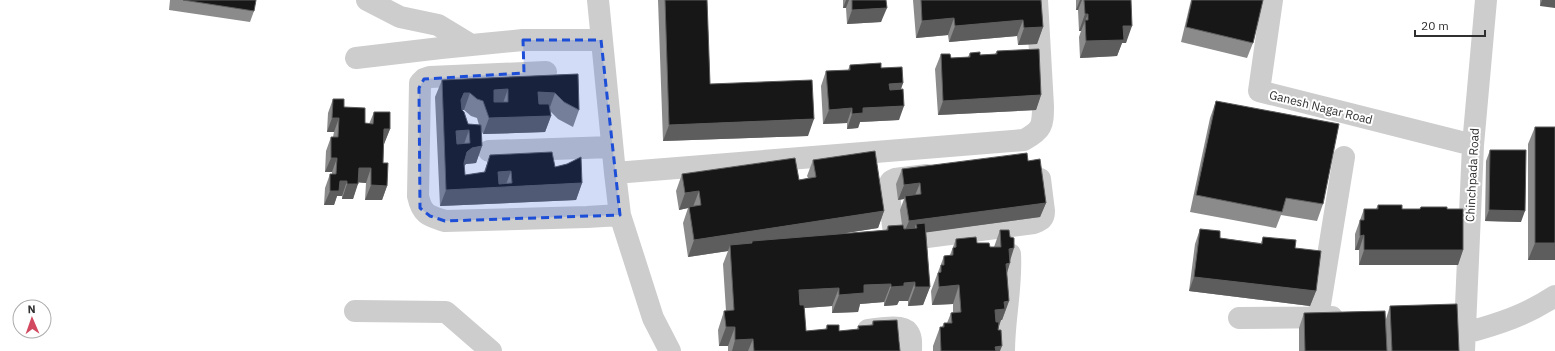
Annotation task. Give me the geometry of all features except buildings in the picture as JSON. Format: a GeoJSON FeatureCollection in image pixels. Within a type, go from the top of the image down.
{"type":"FeatureCollection","features":[{"type":"Feature","properties":{"kind":"street"},"geometry":{"type":"LineString","coordinates":[[367,0],[400,17],[438,26],[471,45]]}},
{"type":"Feature","properties":{"kind":"street"},"geometry":{"type":"LineString","coordinates":[[598,0],[620,215],[653,318],[670,351]]}},
{"type":"Feature","properties":{"kind":"street"},"geometry":{"type":"LineString","coordinates":[[615,174],[1024,140],[1036,133],[1043,121],[1037,0]]}},
{"type":"Feature","properties":{"kind":"street","name":"Ganesh Nagar Road"},"geometry":{"type":"LineString","coordinates":[[1272,0],[1259,91],[1473,145]]}},
{"type":"Feature","properties":{"kind":"street","name":"Chinchpada Road"},"geometry":{"type":"LineString","coordinates":[[1465,333],[1473,145],[1486,0]]}},
{"type":"Feature","properties":{"kind":"street"},"geometry":{"type":"LineString","coordinates":[[523,40],[524,73]]}},
{"type":"Feature","properties":{"kind":"street"},"geometry":{"type":"LineString","coordinates":[[356,58],[523,40],[601,40]]}},
{"type":"Feature","properties":{"kind":"street"},"geometry":{"type":"LineString","coordinates":[[546,72],[430,77],[424,79],[420,83],[418,196],[420,208],[430,216],[445,221],[620,215]]}},
{"type":"Feature","properties":{"kind":"street"},"geometry":{"type":"LineString","coordinates":[[933,147],[942,173],[895,179],[891,181],[888,187],[894,233],[898,238],[904,240],[1034,223],[1042,220],[1044,211],[1038,166],[1036,163],[1028,162],[1024,140]]}},
{"type":"Feature","properties":{"kind":"street"},"geometry":{"type":"LineString","coordinates":[[489,151],[612,147]]}},
{"type":"Feature","properties":{"kind":"street"},"geometry":{"type":"LineString","coordinates":[[1318,317],[1344,157]]}},
{"type":"Feature","properties":{"kind":"street"},"geometry":{"type":"LineString","coordinates":[[1004,351],[1004,332],[1011,272],[1010,254]]}},
{"type":"Feature","properties":{"kind":"street"},"geometry":{"type":"LineString","coordinates":[[1442,316],[1465,333],[1504,323],[1555,296]]}},
{"type":"Feature","properties":{"kind":"street"},"geometry":{"type":"LineString","coordinates":[[355,311],[446,312],[491,351]]}},
{"type":"Feature","properties":{"kind":"street"},"geometry":{"type":"LineString","coordinates":[[1239,318],[1349,316]]}},
{"type":"Feature","properties":{"kind":"street"},"geometry":{"type":"LineString","coordinates":[[852,331],[902,328],[908,332],[911,351]]}},
{"type":"Feature","properties":{"kind":"highlighted area"},"geometry":{"type":"Polygon","coordinates":[[[523,40],[601,40],[620,215],[445,221],[430,216],[420,208],[419,88],[424,79],[524,73],[523,40]]]}}]}
